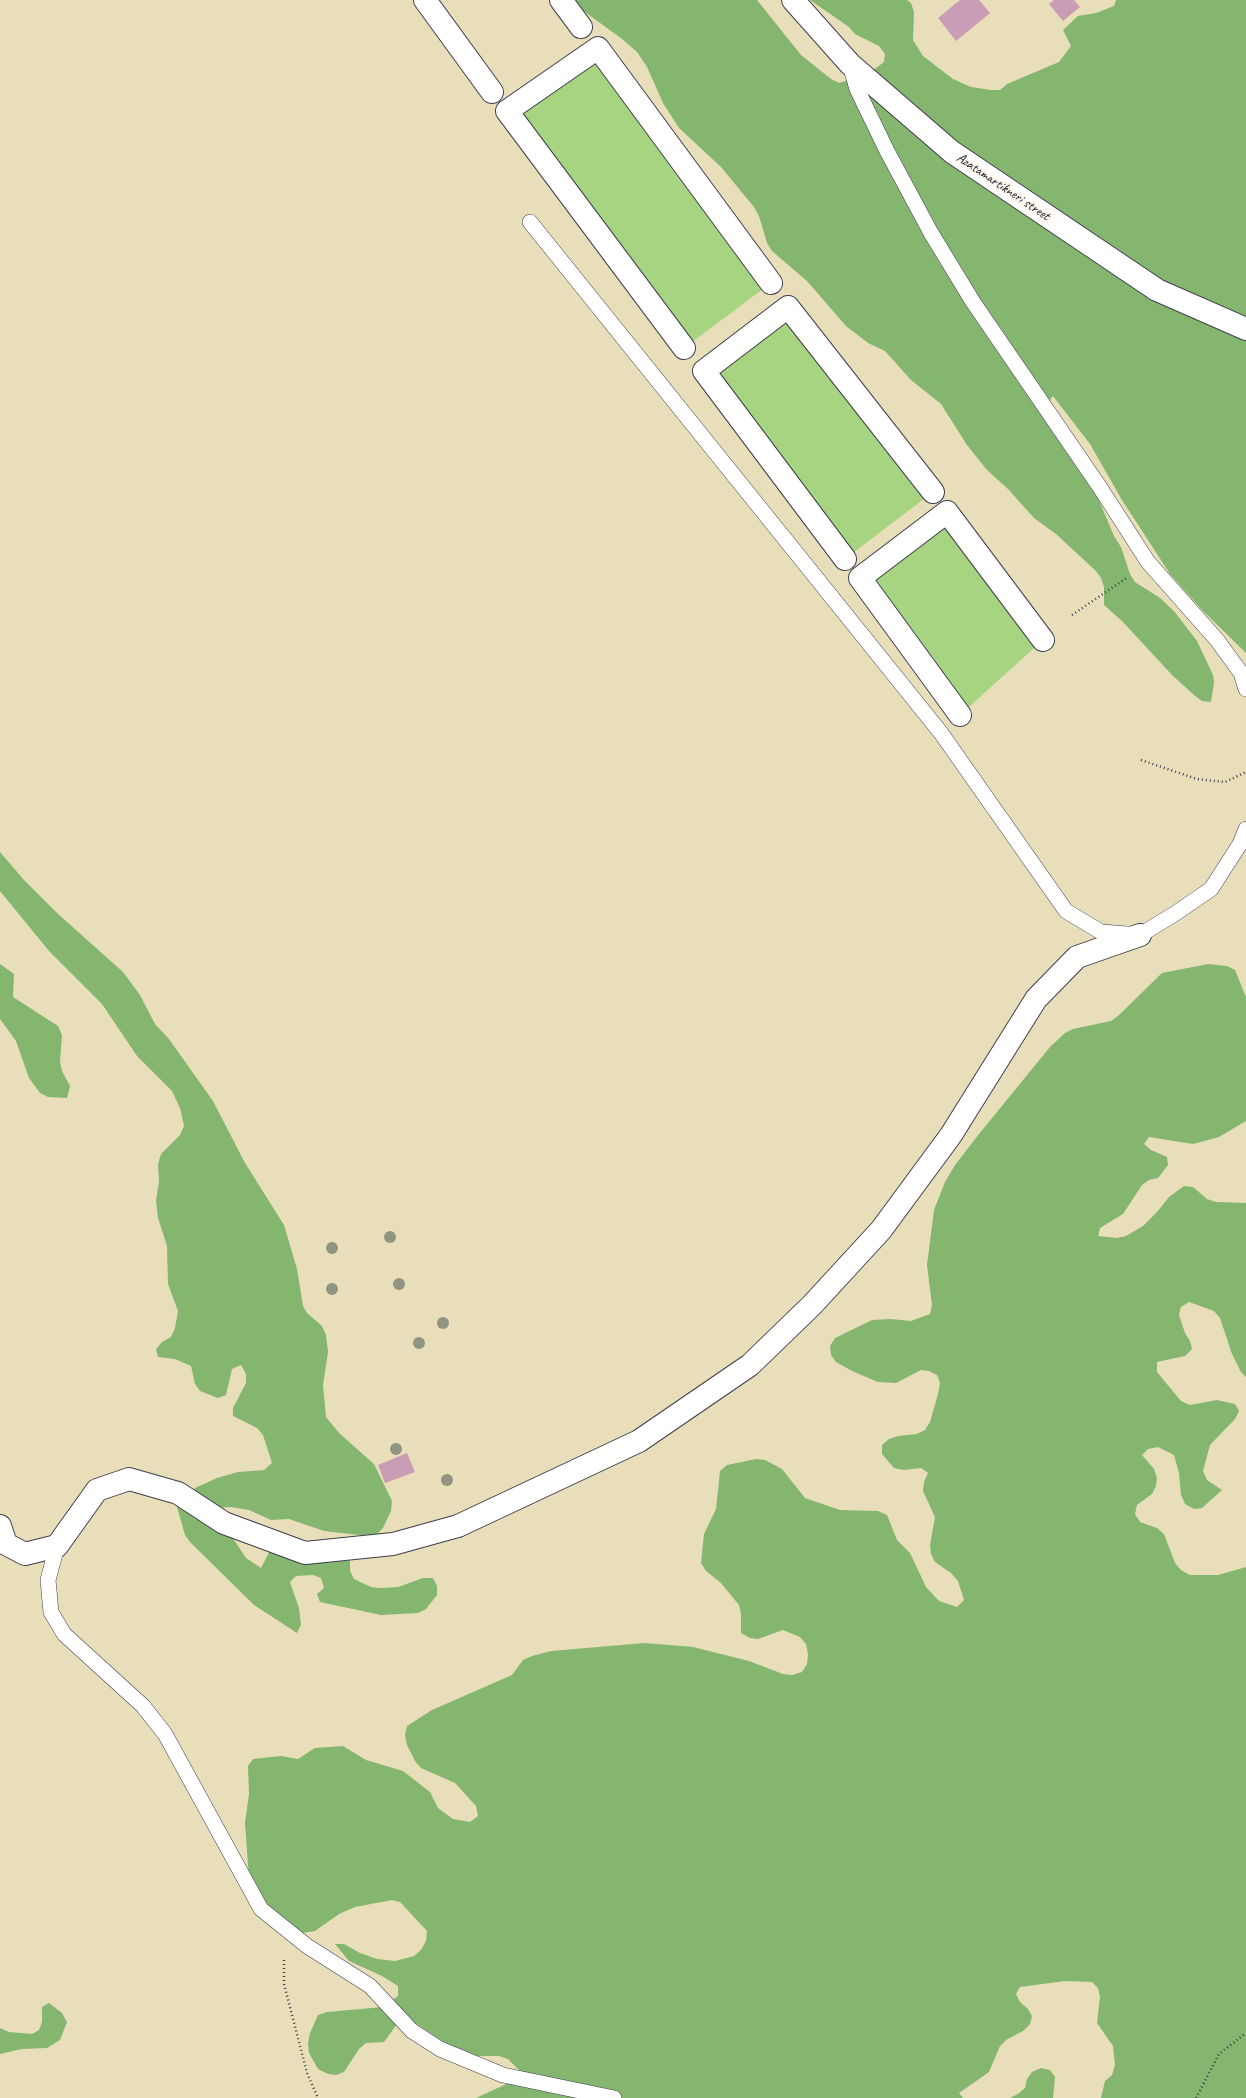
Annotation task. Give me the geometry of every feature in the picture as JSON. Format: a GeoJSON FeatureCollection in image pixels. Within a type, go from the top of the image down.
{"type":"FeatureCollection","features":[{"type":"Feature","properties":{"kind":"street"},"geometry":{"type":"LineString","coordinates":[[424,0],[492,92]]}},
{"type":"Feature","properties":{"kind":"street"},"geometry":{"type":"LineString","coordinates":[[562,0],[582,27]]}},
{"type":"Feature","properties":{"kind":"street","name":"Azatamartikneri street"},"geometry":{"type":"LineString","coordinates":[[793,0],[850,64],[952,152],[1157,290],[1246,329]]}},
{"type":"Feature","properties":{"kind":"street"},"geometry":{"type":"LineString","coordinates":[[684,348],[507,111],[598,48],[771,283]]}},
{"type":"Feature","properties":{"kind":"street"},"geometry":{"type":"LineString","coordinates":[[845,559],[704,371],[788,307],[933,492]]}},
{"type":"Feature","properties":{"kind":"street"},"geometry":{"type":"LineString","coordinates":[[960,715],[860,578],[947,512],[1043,640]]}},
{"type":"Feature","properties":{"kind":"street"},"geometry":{"type":"LineString","coordinates":[[0,1526],[6,1544],[25,1554],[57,1546],[96,1490],[129,1479],[178,1493],[224,1523],[305,1553],[393,1544],[458,1526],[639,1442],[750,1365],[812,1305],[881,1230],[951,1135],[1036,999],[1077,957],[1140,935]]}},
{"type":"Feature","properties":{"kind":"lane"},"geometry":{"type":"LineString","coordinates":[[850,64],[857,89],[886,151],[930,233],[973,302],[1099,486],[1148,562],[1217,640],[1241,673],[1246,689]]}},
{"type":"Feature","properties":{"kind":"lane"},"geometry":{"type":"LineString","coordinates":[[530,222],[941,733],[1066,911],[1101,932],[1140,935],[1211,889],[1240,844],[1246,829]]}},
{"type":"Feature","properties":{"kind":"lane"},"geometry":{"type":"LineString","coordinates":[[57,1546],[48,1580],[51,1612],[64,1634],[142,1706],[165,1734],[261,1909],[316,1951],[370,1986],[412,2031],[440,2049],[503,2075],[614,2098]]}},
{"type":"Feature","properties":{"kind":"path"},"geometry":{"type":"LineString","coordinates":[[1072,615],[1148,562]]}},
{"type":"Feature","properties":{"kind":"path"},"geometry":{"type":"LineString","coordinates":[[1141,760],[1197,779],[1224,782],[1246,772]]}},
{"type":"Feature","properties":{"kind":"path"},"geometry":{"type":"LineString","coordinates":[[316,1951],[292,1949],[284,1957],[284,1984],[307,2073],[318,2098]]}},
{"type":"Feature","properties":{"kind":"path"},"geometry":{"type":"LineString","coordinates":[[1196,2098],[1219,2054],[1246,2033]]}},
{"type":"Feature","properties":{"kind":"green space"},"geometry":{"type":"Polygon","coordinates":[[[575,0],[757,0],[801,55],[831,79],[839,83],[868,74],[884,62],[885,54],[879,46],[855,34],[849,27],[810,0],[907,0],[911,3],[914,12],[913,40],[923,56],[953,79],[971,87],[1000,90],[1007,84],[1059,62],[1071,46],[1063,30],[1078,16],[1096,13],[1114,6],[1116,0],[1246,0],[1246,653],[1203,611],[1170,574],[1122,500],[1090,444],[1053,396],[1048,403],[1065,450],[1098,498],[1114,536],[1121,547],[1130,574],[1135,582],[1160,598],[1174,611],[1197,641],[1213,675],[1214,683],[1211,702],[1202,701],[1194,695],[1172,675],[1123,622],[1104,605],[1104,587],[1101,578],[1096,571],[1056,534],[1034,518],[1008,489],[987,470],[967,445],[941,404],[911,380],[885,351],[868,343],[846,326],[807,281],[772,251],[767,243],[759,216],[754,207],[721,167],[679,128],[663,103],[647,67],[637,52],[585,12],[575,0]]]}},
{"type":"Feature","properties":{"kind":"green space"},"geometry":{"type":"Polygon","coordinates":[[[598,48],[771,283],[684,348],[507,111],[598,48]]]}},
{"type":"Feature","properties":{"kind":"green space"},"geometry":{"type":"Polygon","coordinates":[[[788,307],[933,492],[845,559],[704,371],[788,307]]]}},
{"type":"Feature","properties":{"kind":"green space"},"geometry":{"type":"Polygon","coordinates":[[[947,512],[1043,640],[960,715],[860,578],[947,512]]]}},
{"type":"Feature","properties":{"kind":"green space"},"geometry":{"type":"Polygon","coordinates":[[[0,852],[24,880],[57,913],[123,972],[140,995],[155,1024],[169,1039],[213,1101],[245,1163],[284,1225],[297,1269],[303,1306],[307,1313],[322,1326],[326,1335],[328,1352],[323,1385],[326,1417],[339,1433],[374,1464],[392,1501],[391,1511],[383,1528],[377,1534],[368,1536],[324,1531],[289,1519],[271,1520],[249,1510],[231,1507],[213,1508],[246,1558],[261,1568],[274,1543],[350,1561],[350,1571],[354,1579],[371,1587],[398,1587],[423,1578],[433,1578],[437,1586],[437,1595],[426,1609],[418,1613],[381,1615],[320,1602],[317,1594],[324,1588],[321,1578],[313,1575],[296,1576],[290,1582],[299,1608],[301,1625],[297,1633],[254,1605],[190,1542],[185,1535],[177,1507],[181,1498],[197,1487],[217,1478],[238,1472],[264,1470],[272,1463],[263,1435],[257,1428],[233,1416],[233,1408],[246,1383],[246,1374],[241,1365],[232,1369],[226,1395],[218,1398],[200,1391],[195,1384],[191,1366],[175,1359],[158,1357],[156,1349],[162,1342],[171,1337],[175,1328],[178,1311],[168,1284],[167,1246],[158,1218],[156,1200],[159,1182],[158,1164],[161,1154],[180,1135],[184,1126],[180,1108],[172,1091],[137,1056],[102,1004],[49,951],[0,891],[0,852]]]}},
{"type":"Feature","properties":{"kind":"green space"},"geometry":{"type":"Polygon","coordinates":[[[0,964],[14,974],[13,997],[58,1026],[62,1035],[60,1062],[62,1071],[70,1086],[67,1098],[48,1097],[40,1093],[29,1078],[16,1041],[0,1019],[0,964]]]}},
{"type":"Feature","properties":{"kind":"green space"},"geometry":{"type":"Polygon","coordinates":[[[1208,964],[1227,966],[1235,970],[1246,997],[1246,1121],[1219,1137],[1193,1144],[1149,1137],[1144,1144],[1151,1150],[1167,1157],[1168,1165],[1158,1178],[1149,1180],[1142,1185],[1123,1214],[1100,1228],[1098,1236],[1117,1238],[1126,1236],[1143,1226],[1169,1197],[1184,1186],[1193,1187],[1207,1199],[1216,1202],[1246,1203],[1246,1377],[1241,1372],[1232,1354],[1220,1318],[1214,1311],[1189,1302],[1181,1307],[1179,1315],[1192,1349],[1185,1356],[1157,1362],[1157,1372],[1181,1401],[1190,1405],[1217,1400],[1235,1404],[1239,1411],[1235,1419],[1210,1445],[1203,1471],[1207,1480],[1222,1490],[1202,1508],[1194,1509],[1185,1504],[1181,1495],[1179,1473],[1174,1455],[1158,1447],[1148,1449],[1142,1455],[1154,1469],[1157,1478],[1156,1486],[1152,1494],[1137,1505],[1135,1514],[1140,1522],[1157,1528],[1164,1534],[1175,1563],[1181,1570],[1190,1575],[1218,1575],[1246,1567],[1246,2098],[1101,2098],[1105,2081],[1112,2075],[1115,2065],[1113,2046],[1097,2023],[1100,1997],[1098,1988],[1092,1982],[1065,1981],[1020,1987],[1016,1994],[1020,2002],[1028,2009],[1032,2016],[1030,2024],[1023,2031],[1006,2040],[1000,2046],[989,2072],[959,2093],[963,2098],[476,2098],[515,2080],[521,2072],[508,2059],[499,2056],[464,2056],[417,2024],[400,2020],[384,2042],[366,2043],[359,2049],[344,2072],[336,2075],[328,2074],[318,2069],[309,2053],[308,2043],[310,2033],[318,2015],[327,2012],[383,2007],[398,1996],[398,1986],[382,1976],[349,1961],[335,1944],[344,1944],[360,1953],[377,1959],[395,1961],[414,1956],[421,1950],[426,1941],[427,1931],[400,1902],[392,1900],[355,1907],[339,1914],[315,1931],[296,1934],[277,1930],[249,1879],[245,1823],[249,1794],[248,1766],[253,1759],[281,1756],[298,1759],[315,1748],[343,1746],[366,1760],[403,1771],[430,1792],[438,1808],[453,1819],[470,1822],[478,1816],[476,1806],[455,1783],[421,1768],[415,1761],[407,1745],[405,1735],[407,1726],[432,1710],[512,1675],[523,1660],[551,1651],[645,1643],[693,1647],[749,1661],[783,1674],[792,1675],[802,1672],[807,1664],[808,1654],[806,1644],[800,1637],[783,1630],[758,1639],[750,1638],[741,1633],[741,1614],[739,1605],[721,1583],[706,1571],[701,1563],[704,1534],[716,1509],[720,1471],[727,1465],[756,1459],[765,1460],[782,1469],[805,1498],[840,1510],[878,1511],[887,1515],[897,1540],[910,1553],[926,1587],[939,1601],[957,1607],[964,1600],[958,1581],[951,1573],[935,1562],[931,1554],[930,1545],[935,1517],[923,1491],[924,1482],[928,1473],[921,1468],[904,1470],[894,1468],[882,1454],[882,1445],[889,1439],[898,1436],[917,1434],[925,1430],[930,1422],[938,1394],[940,1383],[937,1375],[929,1371],[921,1370],[896,1383],[878,1382],[852,1371],[836,1362],[831,1355],[830,1346],[835,1338],[872,1320],[891,1319],[911,1321],[930,1314],[932,1305],[927,1265],[934,1210],[945,1182],[955,1165],[979,1134],[1050,1047],[1065,1033],[1073,1029],[1111,1021],[1162,973],[1208,964]]]}},
{"type":"Feature","properties":{"kind":"green space"},"geometry":{"type":"Polygon","coordinates":[[[49,2003],[62,2013],[67,2022],[60,2040],[47,2048],[22,2049],[0,2054],[0,2028],[9,2032],[32,2034],[39,2030],[42,2022],[42,2007],[49,2003]]]}},
{"type":"Feature","properties":{"kind":"green space"},"geometry":{"type":"Polygon","coordinates":[[[1041,2068],[1050,2070],[1055,2077],[1053,2098],[1010,2098],[1025,2088],[1027,2079],[1032,2072],[1041,2068]]]}},
{"type":"Feature","properties":{"kind":"building"},"geometry":{"type":"Polygon","coordinates":[[[960,0],[979,0],[990,13],[956,41],[938,18],[960,0]]]}},
{"type":"Feature","properties":{"kind":"building"},"geometry":{"type":"Polygon","coordinates":[[[1054,0],[1074,0],[1080,7],[1063,21],[1049,4],[1054,0]]]}},
{"type":"Feature","properties":{"kind":"building"},"geometry":{"type":"Polygon","coordinates":[[[407,1453],[415,1472],[385,1483],[378,1465],[407,1453]]]}}]}
